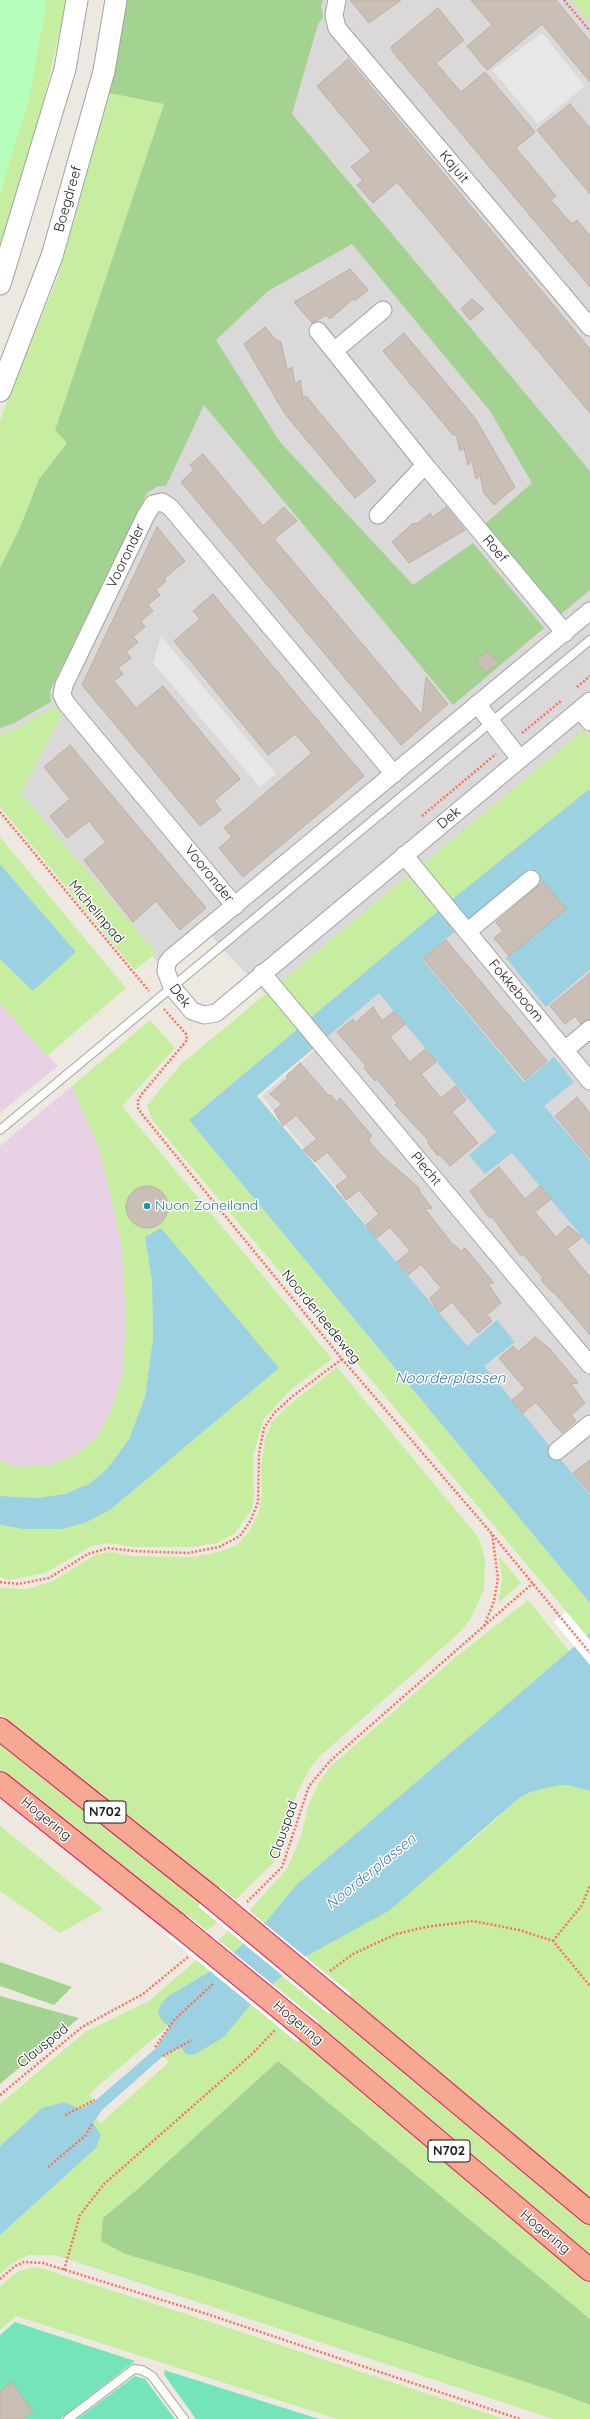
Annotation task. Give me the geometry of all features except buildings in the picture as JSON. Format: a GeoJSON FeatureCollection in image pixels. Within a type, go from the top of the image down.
{"type":"FeatureCollection","features":[{"type":"Feature","properties":{"kind":"highway","name":"N702"},"geometry":{"type":"LineString","coordinates":[[0,1729],[210,1896],[590,2213]]}},
{"type":"Feature","properties":{"kind":"highway","name":"Hogering"},"geometry":{"type":"LineString","coordinates":[[0,1783],[177,1924],[309,2032],[590,2270]]}},
{"type":"Feature","properties":{"kind":"street"},"geometry":{"type":"LineString","coordinates":[[0,284],[65,69],[77,0]]}},
{"type":"Feature","properties":{"kind":"street","name":"Boegdreef"},"geometry":{"type":"LineString","coordinates":[[0,391],[52,256],[104,71],[116,0]]}},
{"type":"Feature","properties":{"kind":"street","name":"Kajuit"},"geometry":{"type":"LineString","coordinates":[[337,0],[334,15],[337,28],[590,327]]}},
{"type":"Feature","properties":{"kind":"street"},"geometry":{"type":"LineString","coordinates":[[334,351],[383,310]]}},
{"type":"Feature","properties":{"kind":"street","name":"Roef"},"geometry":{"type":"LineString","coordinates":[[318,331],[425,465],[565,633]]}},
{"type":"Feature","properties":{"kind":"street"},"geometry":{"type":"LineString","coordinates":[[378,515],[425,465]]}},
{"type":"Feature","properties":{"kind":"street","name":"Vooronder"},"geometry":{"type":"LineString","coordinates":[[235,906],[66,703],[62,695],[64,686],[146,515],[153,504],[162,502],[170,507],[394,774]]}},
{"type":"Feature","properties":{"kind":"street","name":"Dek"},"geometry":{"type":"LineString","coordinates":[[587,711],[520,759],[262,973],[216,1013],[210,1015],[198,1014],[192,1011],[172,987],[166,971],[167,963],[171,958],[590,612]]}},
{"type":"Feature","properties":{"kind":"street"},"geometry":{"type":"LineString","coordinates":[[477,704],[520,759]]}},
{"type":"Feature","properties":{"kind":"street","name":"Fokkeboom"},"geometry":{"type":"LineString","coordinates":[[404,855],[590,1081]]}},
{"type":"Feature","properties":{"kind":"street"},"geometry":{"type":"LineString","coordinates":[[465,930],[531,879]]}},
{"type":"Feature","properties":{"kind":"street","name":"Plecht"},"geometry":{"type":"LineString","coordinates":[[262,973],[590,1365]]}},
{"type":"Feature","properties":{"kind":"street"},"geometry":{"type":"LineString","coordinates":[[565,1050],[590,1029]]}},
{"type":"Feature","properties":{"kind":"street"},"geometry":{"type":"LineString","coordinates":[[557,1451],[590,1424]]}},
{"type":"Feature","properties":{"kind":"lane"},"geometry":{"type":"LineString","coordinates":[[0,1130],[590,640]]}},
{"type":"Feature","properties":{"kind":"lane"},"geometry":{"type":"LineString","coordinates":[[68,2419],[134,2369],[142,2370],[152,2376],[184,2419]]}},
{"type":"Feature","properties":{"kind":"path"},"geometry":{"type":"LineString","coordinates":[[564,0],[590,31]]}},
{"type":"Feature","properties":{"kind":"path","name":"Michelinpad"},"geometry":{"type":"LineString","coordinates":[[0,812],[156,1000],[177,1023]]}},
{"type":"Feature","properties":{"kind":"path","name":"Noorderleedeweg"},"geometry":{"type":"LineString","coordinates":[[177,1023],[186,1034],[187,1040],[141,1095],[138,1101],[138,1108],[342,1359],[492,1534],[590,1653]]}},
{"type":"Feature","properties":{"kind":"path"},"geometry":{"type":"LineString","coordinates":[[0,1582],[18,1584],[49,1578],[88,1554],[108,1548],[133,1552],[188,1552],[219,1547],[240,1536],[251,1520],[258,1502],[259,1453],[264,1428],[275,1412],[284,1404],[342,1359]]}},
{"type":"Feature","properties":{"kind":"path"},"geometry":{"type":"LineString","coordinates":[[483,1628],[494,1601],[498,1578],[492,1534]]}},
{"type":"Feature","properties":{"kind":"path","name":"Clauspad"},"geometry":{"type":"LineString","coordinates":[[241,1907],[282,1867],[309,1786],[330,1761],[533,1583]]}},
{"type":"Feature","properties":{"kind":"path"},"geometry":{"type":"LineString","coordinates":[[553,1941],[582,1905],[590,1885]]}},
{"type":"Feature","properties":{"kind":"path"},"geometry":{"type":"LineString","coordinates":[[327,1974],[353,1954],[396,1934],[426,1927],[473,1921],[519,1930],[553,1941],[590,1986]]}},
{"type":"Feature","properties":{"kind":"path","name":"Clauspad"},"geometry":{"type":"LineString","coordinates":[[0,2095],[82,2027],[143,1994],[192,1954]]}},
{"type":"Feature","properties":{"kind":"path"},"geometry":{"type":"LineString","coordinates":[[155,2047],[175,2019],[214,1983]]}},
{"type":"Feature","properties":{"kind":"path"},"geometry":{"type":"LineString","coordinates":[[64,2270],[80,2215],[104,2184],[251,2055],[281,2024]]}},
{"type":"Feature","properties":{"kind":"path"},"geometry":{"type":"LineString","coordinates":[[163,2056],[192,2040]]}},
{"type":"Feature","properties":{"kind":"path"},"geometry":{"type":"LineString","coordinates":[[66,2115],[95,2100]]}},
{"type":"Feature","properties":{"kind":"path"},"geometry":{"type":"LineString","coordinates":[[48,2167],[85,2136],[93,2123]]}},
{"type":"Feature","properties":{"kind":"path"},"geometry":{"type":"LineString","coordinates":[[0,2279],[15,2266],[24,2262],[43,2263],[207,2314],[520,2419]]}},
{"type":"Feature","properties":{"kind":"shaded area"},"geometry":{"type":"Polygon","coordinates":[[[305,0],[590,0],[590,1502],[262,1096],[316,1049],[201,925],[160,965],[0,773],[0,614],[228,66],[305,0]]]}},
{"type":"Feature","properties":{"kind":"shaded area"},"geometry":{"type":"Polygon","coordinates":[[[542,33],[585,86],[538,124],[492,70],[542,33]]]}},
{"type":"Feature","properties":{"kind":"shaded area"},"geometry":{"type":"Polygon","coordinates":[[[161,636],[276,774],[260,787],[153,663],[161,636]]]}},
{"type":"Feature","properties":{"kind":"shaded area"},"geometry":{"type":"Polygon","coordinates":[[[0,1003],[58,1066],[0,1113],[0,1003]]]}},
{"type":"Feature","properties":{"kind":"shaded area"},"geometry":{"type":"Polygon","coordinates":[[[72,1086],[100,1151],[122,1246],[126,1318],[123,1373],[112,1409],[98,1436],[77,1454],[51,1465],[16,1467],[0,1461],[0,1146],[72,1086]]]}},
{"type":"Feature","properties":{"kind":"green space"},"geometry":{"type":"Polygon","coordinates":[[[0,0],[47,0],[29,99],[0,194],[0,0]]]}},
{"type":"Feature","properties":{"kind":"green space"},"geometry":{"type":"Polygon","coordinates":[[[14,0],[67,0],[42,108],[0,245],[0,70],[14,0]]]}},
{"type":"Feature","properties":{"kind":"green space"},"geometry":{"type":"Polygon","coordinates":[[[122,0],[323,0],[321,7],[323,18],[318,24],[292,114],[590,471],[590,590],[561,614],[485,524],[532,483],[490,411],[352,244],[268,291],[216,340],[280,442],[413,585],[473,543],[544,628],[453,705],[204,405],[166,486],[158,486],[147,493],[50,691],[51,702],[14,723],[0,728],[0,568],[21,525],[39,479],[67,443],[55,430],[164,104],[109,93],[122,0]]]}},
{"type":"Feature","properties":{"kind":"green space"},"geometry":{"type":"Polygon","coordinates":[[[571,0],[590,0],[590,23],[571,0]]]}},
{"type":"Feature","properties":{"kind":"green space"},"geometry":{"type":"Polygon","coordinates":[[[109,93],[164,104],[55,430],[67,443],[39,479],[21,525],[0,568],[0,420],[58,276],[109,93]]]}},
{"type":"Feature","properties":{"kind":"green space"},"geometry":{"type":"Polygon","coordinates":[[[55,706],[61,716],[21,793],[156,953],[135,970],[0,807],[0,734],[13,730],[55,706]]]}},
{"type":"Feature","properties":{"kind":"green space"},"geometry":{"type":"Polygon","coordinates":[[[584,730],[590,738],[590,788],[450,902],[420,866],[584,730]]]}},
{"type":"Feature","properties":{"kind":"green space"},"geometry":{"type":"Polygon","coordinates":[[[0,837],[126,988],[47,1056],[0,1003],[0,959],[33,990],[76,952],[0,864],[0,837]]]}},
{"type":"Feature","properties":{"kind":"green space"},"geometry":{"type":"Polygon","coordinates":[[[407,876],[438,911],[309,1019],[279,983],[407,876]]]}},
{"type":"Feature","properties":{"kind":"green space"},"geometry":{"type":"Polygon","coordinates":[[[267,993],[298,1028],[189,1120],[590,1603],[590,1633],[587,1636],[152,1120],[147,1105],[182,1063],[267,993]]]}},
{"type":"Feature","properties":{"kind":"green space"},"geometry":{"type":"Polygon","coordinates":[[[150,1020],[175,1048],[122,1106],[332,1359],[289,1391],[264,1419],[253,1455],[254,1493],[252,1509],[234,1534],[217,1543],[192,1547],[132,1547],[109,1543],[92,1546],[45,1573],[8,1580],[0,1577],[0,1525],[23,1529],[87,1522],[110,1510],[279,1368],[161,1228],[145,1237],[152,1281],[153,1338],[145,1397],[129,1439],[108,1468],[89,1484],[65,1494],[38,1498],[0,1496],[0,1461],[16,1467],[51,1465],[77,1454],[98,1436],[112,1409],[123,1373],[126,1318],[122,1246],[100,1151],[72,1086],[150,1020]]]}},
{"type":"Feature","properties":{"kind":"green space"},"geometry":{"type":"Polygon","coordinates":[[[337,1367],[474,1532],[481,1543],[485,1561],[484,1590],[470,1620],[458,1634],[319,1757],[310,1768],[297,1793],[274,1862],[233,1902],[0,1714],[0,1588],[27,1589],[53,1581],[96,1554],[112,1552],[132,1556],[193,1557],[217,1552],[237,1545],[250,1530],[259,1511],[262,1493],[261,1466],[265,1439],[272,1422],[289,1405],[337,1367]]]}},
{"type":"Feature","properties":{"kind":"green space"},"geometry":{"type":"Polygon","coordinates":[[[499,1556],[521,1583],[498,1603],[502,1581],[499,1556]]]}},
{"type":"Feature","properties":{"kind":"green space"},"geometry":{"type":"Polygon","coordinates":[[[528,1600],[569,1651],[296,1885],[260,1929],[245,1916],[288,1867],[302,1833],[308,1806],[319,1782],[331,1766],[456,1657],[528,1600]]]}},
{"type":"Feature","properties":{"kind":"green space"},"geometry":{"type":"Polygon","coordinates":[[[0,1739],[221,1918],[203,1935],[0,1769],[0,1739]]]}},
{"type":"Feature","properties":{"kind":"green space"},"geometry":{"type":"Polygon","coordinates":[[[560,1785],[590,1791],[590,2198],[364,2013],[305,1957],[356,1927],[473,1840],[518,1799],[530,1792],[560,1785]]]}},
{"type":"Feature","properties":{"kind":"green space"},"geometry":{"type":"Polygon","coordinates":[[[0,1826],[103,1909],[60,1933],[0,1891],[0,1826]]]}},
{"type":"Feature","properties":{"kind":"green space"},"geometry":{"type":"Polygon","coordinates":[[[232,1928],[248,1940],[229,1956],[214,1944],[232,1928]]]}},
{"type":"Feature","properties":{"kind":"green space"},"geometry":{"type":"Polygon","coordinates":[[[201,1956],[216,1968],[168,1996],[160,2005],[163,2022],[168,2026],[89,2094],[95,2101],[81,2109],[75,2106],[42,2108],[0,2146],[0,2104],[85,2032],[149,2001],[201,1956]]]}},
{"type":"Feature","properties":{"kind":"green space"},"geometry":{"type":"Polygon","coordinates":[[[0,1962],[72,1987],[54,2005],[0,1986],[0,1962]]]}},
{"type":"Feature","properties":{"kind":"green space"},"geometry":{"type":"Polygon","coordinates":[[[287,1972],[590,2223],[590,2255],[269,1988],[287,1972]]]}},
{"type":"Feature","properties":{"kind":"green space"},"geometry":{"type":"Polygon","coordinates":[[[0,1996],[79,2018],[0,2084],[0,1996]]]}},
{"type":"Feature","properties":{"kind":"green space"},"geometry":{"type":"Polygon","coordinates":[[[255,1999],[590,2277],[590,2319],[278,2061],[140,2187],[103,2218],[125,2254],[220,2282],[559,2393],[590,2405],[590,2419],[553,2419],[55,2255],[29,2255],[13,2263],[0,2274],[0,2235],[96,2148],[93,2123],[96,2118],[101,2123],[169,2062],[163,2056],[255,1999]]]}},
{"type":"Feature","properties":{"kind":"green space"},"geometry":{"type":"Polygon","coordinates":[[[278,2061],[590,2319],[590,2405],[559,2393],[220,2282],[125,2254],[101,2241],[103,2218],[140,2187],[278,2061]]]}},
{"type":"Feature","properties":{"kind":"green space"},"geometry":{"type":"Polygon","coordinates":[[[37,2267],[174,2310],[504,2419],[337,2419],[16,2316],[0,2330],[0,2287],[14,2274],[23,2270],[37,2267]]]}},
{"type":"Feature","properties":{"kind":"green space"},"geometry":{"type":"Polygon","coordinates":[[[15,2322],[135,2361],[60,2419],[0,2419],[0,2335],[15,2322]]]}},
{"type":"Feature","properties":{"kind":"green space"},"geometry":{"type":"Polygon","coordinates":[[[164,2370],[319,2419],[196,2419],[165,2376],[164,2370]]]}},
{"type":"Feature","properties":{"kind":"green space"},"geometry":{"type":"Polygon","coordinates":[[[135,2376],[145,2379],[175,2419],[77,2419],[135,2376]]]}},
{"type":"Feature","properties":{"kind":"water","name":"Noorderplassen"},"geometry":{"type":"Polygon","coordinates":[[[588,790],[590,792],[590,969],[546,1007],[506,958],[563,908],[530,868],[422,959],[524,1082],[554,1057],[574,1082],[544,1106],[590,1160],[590,1246],[512,1153],[485,1174],[469,1155],[496,1132],[379,993],[257,1096],[467,1346],[497,1320],[515,1342],[484,1366],[590,1495],[590,1603],[189,1120],[438,911],[588,790]]]}},
{"type":"Feature","properties":{"kind":"water"},"geometry":{"type":"Polygon","coordinates":[[[0,864],[76,952],[33,991],[0,959],[0,864]]]}},
{"type":"Feature","properties":{"kind":"water"},"geometry":{"type":"Polygon","coordinates":[[[161,1228],[279,1368],[110,1510],[87,1522],[62,1529],[23,1529],[0,1525],[0,1496],[38,1498],[65,1494],[89,1484],[108,1468],[129,1439],[145,1397],[153,1338],[152,1281],[145,1237],[161,1228]]]}},
{"type":"Feature","properties":{"kind":"water"},"geometry":{"type":"Polygon","coordinates":[[[590,1633],[590,1791],[560,1785],[530,1792],[518,1799],[390,1910],[305,1957],[255,1999],[224,2037],[194,2055],[186,2054],[181,2047],[163,2056],[102,2110],[93,2123],[101,2135],[96,2148],[0,2235],[0,2146],[42,2108],[64,2102],[81,2109],[95,2101],[155,2049],[170,2027],[163,2022],[158,2013],[160,2005],[168,1996],[216,1968],[260,1929],[296,1885],[590,1633]]]}},
{"type":"Feature","properties":{"kind":"pier"},"geometry":{"type":"Polygon","coordinates":[[[566,1612],[590,1640],[590,1665],[554,1622],[566,1612]]]}},
{"type":"Feature","properties":{"kind":"pier"},"geometry":{"type":"Polygon","coordinates":[[[220,1887],[351,1994],[329,2014],[198,1906],[220,1887]]]}},
{"type":"Feature","properties":{"kind":"pier"},"geometry":{"type":"Polygon","coordinates":[[[187,1915],[319,2022],[297,2042],[166,1935],[187,1915]]]}},
{"type":"Feature","properties":{"kind":"place","name":"Nuon Zoneiland"},"geometry":{"type":"Point","coordinates":[147,1206]}}]}
